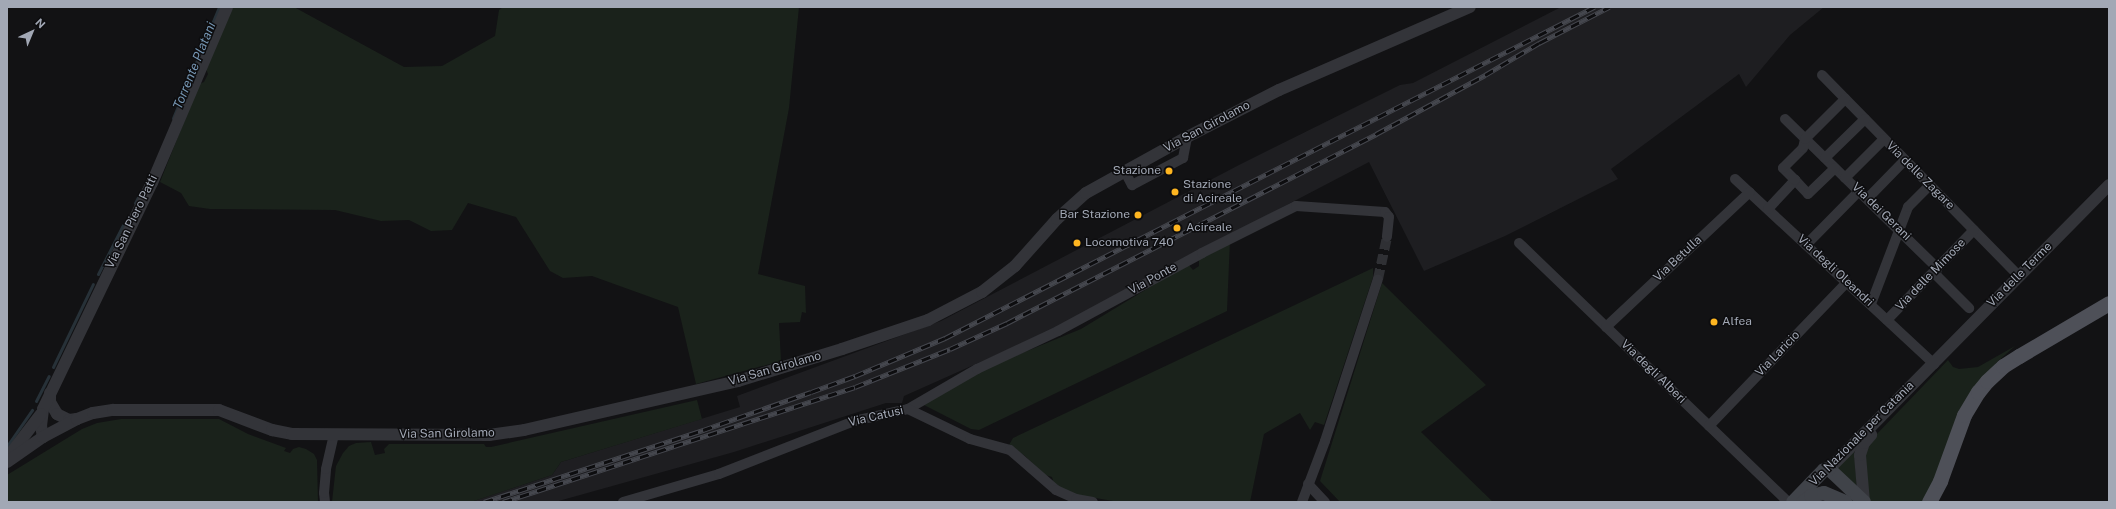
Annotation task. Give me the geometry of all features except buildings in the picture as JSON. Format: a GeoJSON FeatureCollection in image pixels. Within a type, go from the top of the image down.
{"type":"FeatureCollection","features":[{"type":"Feature","properties":{"kind":"main road"},"geometry":{"type":"LineString","coordinates":[[1935,502],[1940,481],[1964,415],[1987,380],[2003,366],[2041,342],[2109,303]]}},
{"type":"Feature","properties":{"kind":"main road"},"geometry":{"type":"LineString","coordinates":[[1829,469],[1864,502]]}},
{"type":"Feature","properties":{"kind":"main road"},"geometry":{"type":"LineString","coordinates":[[1829,469],[1832,480],[1849,502]]}},
{"type":"Feature","properties":{"kind":"main road","name":"Via Nazionale per Catania"},"geometry":{"type":"LineString","coordinates":[[1793,502],[1824,470],[1829,469]]}},
{"type":"Feature","properties":{"kind":"main road"},"geometry":{"type":"LineString","coordinates":[[1929,502],[1940,481]]}},
{"type":"Feature","properties":{"kind":"main road"},"geometry":{"type":"LineString","coordinates":[[1803,502],[1811,496],[1824,494],[1845,502]]}},
{"type":"Feature","properties":{"kind":"street","name":"Via San Piero Patti"},"geometry":{"type":"LineString","coordinates":[[43,437],[41,414],[152,183],[227,7]]}},
{"type":"Feature","properties":{"kind":"street","name":"Via San Girolamo"},"geometry":{"type":"LineString","coordinates":[[7,462],[43,437],[77,420],[93,413],[113,410],[207,408],[225,412],[272,430],[292,434],[334,436],[489,435],[524,430],[738,381],[849,347],[928,320],[982,292],[1015,266],[1071,205],[1086,193],[1188,137],[1279,90],[1470,7]]}},
{"type":"Feature","properties":{"kind":"street","name":"Via delle Zagare"},"geometry":{"type":"LineString","coordinates":[[1822,75],[2019,276]]}},
{"type":"Feature","properties":{"kind":"street"},"geometry":{"type":"LineString","coordinates":[[1835,168],[1808,194],[1783,168],[1803,148],[1805,139],[1845,99]]}},
{"type":"Feature","properties":{"kind":"street","name":"Via dei Gerani"},"geometry":{"type":"LineString","coordinates":[[1785,119],[1937,268],[1936,275],[1969,308]]}},
{"type":"Feature","properties":{"kind":"street"},"geometry":{"type":"LineString","coordinates":[[1825,158],[1865,119]]}},
{"type":"Feature","properties":{"kind":"street"},"geometry":{"type":"LineString","coordinates":[[1125,172],[1132,185],[1183,158],[1188,137]]}},
{"type":"Feature","properties":{"kind":"street"},"geometry":{"type":"LineString","coordinates":[[1845,178],[1884,139]]}},
{"type":"Feature","properties":{"kind":"street"},"geometry":{"type":"LineString","coordinates":[[1806,245],[1905,160]]}},
{"type":"Feature","properties":{"kind":"street","name":"Via degli Oleandri"},"geometry":{"type":"LineString","coordinates":[[1735,179],[1847,282],[1933,365]]}},
{"type":"Feature","properties":{"kind":"street"},"geometry":{"type":"LineString","coordinates":[[1768,209],[1795,180]]}},
{"type":"Feature","properties":{"kind":"street","name":"Via delle Terme"},"geometry":{"type":"LineString","coordinates":[[1933,365],[2109,185]]}},
{"type":"Feature","properties":{"kind":"street"},"geometry":{"type":"LineString","coordinates":[[1870,304],[1908,208],[1930,186]]}},
{"type":"Feature","properties":{"kind":"street","name":"Via Betulla"},"geometry":{"type":"LineString","coordinates":[[1606,327],[1750,192]]}},
{"type":"Feature","properties":{"kind":"street","name":"Via Ponte"},"geometry":{"type":"LineString","coordinates":[[908,409],[977,369],[1058,331],[1202,253],[1296,206],[1385,212],[1389,217],[1387,237]]}},
{"type":"Feature","properties":{"kind":"street","name":"Via delle Mimose"},"geometry":{"type":"LineString","coordinates":[[1887,320],[1974,230]]}},
{"type":"Feature","properties":{"kind":"street","name":"Via degli Alberi"},"geometry":{"type":"LineString","coordinates":[[1519,243],[1788,502]]}},
{"type":"Feature","properties":{"kind":"street"},"geometry":{"type":"LineString","coordinates":[[1302,502],[1325,441],[1378,279]]}},
{"type":"Feature","properties":{"kind":"street","name":"Via Laricio"},"geometry":{"type":"LineString","coordinates":[[1709,426],[1847,282]]}},
{"type":"Feature","properties":{"kind":"street"},"geometry":{"type":"LineString","coordinates":[[1864,502],[1859,463],[1861,449],[1874,432],[1921,382],[1933,365]]}},
{"type":"Feature","properties":{"kind":"street","name":"Via Nazionale per Catania"},"geometry":{"type":"LineString","coordinates":[[1829,469],[1933,365]]}},
{"type":"Feature","properties":{"kind":"street"},"geometry":{"type":"LineString","coordinates":[[50,393],[50,402],[57,414],[69,420],[77,420]]}},
{"type":"Feature","properties":{"kind":"street","name":"Via Catusi"},"geometry":{"type":"LineString","coordinates":[[623,502],[727,471],[854,421],[908,409],[970,439],[1010,450],[1056,490],[1076,499],[1093,502]]}},
{"type":"Feature","properties":{"kind":"street"},"geometry":{"type":"LineString","coordinates":[[7,458],[41,414]]}},
{"type":"Feature","properties":{"kind":"street"},"geometry":{"type":"LineString","coordinates":[[325,502],[324,493],[326,469],[334,436]]}},
{"type":"Feature","properties":{"kind":"street"},"geometry":{"type":"LineString","coordinates":[[1308,484],[1325,502]]}},
{"type":"Feature","properties":{"kind":"shaded area"},"geometry":{"type":"Polygon","coordinates":[[[232,7],[294,7],[404,67],[442,66],[495,36],[499,10],[503,7],[799,7],[789,108],[758,274],[805,286],[806,313],[802,312],[800,322],[779,323],[781,361],[696,384],[678,307],[592,276],[563,278],[550,271],[516,217],[468,203],[452,230],[431,231],[409,220],[381,221],[335,210],[210,209],[189,206],[181,193],[160,182],[199,84],[204,82],[208,74],[206,69],[232,7]]]}},
{"type":"Feature","properties":{"kind":"shaded area"},"geometry":{"type":"Polygon","coordinates":[[[1561,7],[1824,7],[1790,35],[1746,87],[1739,74],[1611,169],[1618,179],[1505,236],[1424,271],[1369,162],[1199,251],[1057,328],[904,396],[902,403],[886,403],[734,452],[555,502],[471,502],[552,475],[561,462],[740,407],[737,396],[941,321],[1239,165],[1400,85],[1413,83],[1561,7]]]}},
{"type":"Feature","properties":{"kind":"shaded area"},"geometry":{"type":"Polygon","coordinates":[[[1230,240],[1227,311],[979,430],[971,429],[922,404],[978,371],[1081,329],[1188,264],[1193,270],[1199,266],[1199,257],[1230,240]]]}},
{"type":"Feature","properties":{"kind":"shaded area"},"geometry":{"type":"Polygon","coordinates":[[[1373,268],[1373,277],[1324,425],[1315,422],[1310,430],[1300,413],[1264,434],[1250,502],[1119,502],[1066,493],[1054,484],[1052,477],[1045,475],[1025,456],[1009,445],[1013,438],[1373,268]]]}},
{"type":"Feature","properties":{"kind":"shaded area"},"geometry":{"type":"Polygon","coordinates":[[[1382,283],[1486,385],[1421,432],[1493,502],[1340,502],[1320,481],[1382,283]]]}},
{"type":"Feature","properties":{"kind":"shaded area"},"geometry":{"type":"Polygon","coordinates":[[[2015,346],[1996,363],[1925,502],[1871,502],[1868,497],[1864,456],[1873,438],[1948,360],[1953,367],[1959,369],[1978,367],[2015,346]]]}},
{"type":"Feature","properties":{"kind":"shaded area"},"geometry":{"type":"Polygon","coordinates":[[[697,400],[702,419],[561,462],[552,475],[471,502],[332,502],[336,466],[343,453],[349,446],[356,443],[371,442],[375,455],[385,453],[384,449],[389,444],[484,444],[486,447],[491,447],[697,400]]]}},
{"type":"Feature","properties":{"kind":"shaded area"},"geometry":{"type":"Polygon","coordinates":[[[121,419],[219,419],[248,434],[286,448],[284,451],[290,453],[293,449],[299,447],[306,449],[314,454],[317,460],[318,502],[7,502],[7,475],[82,429],[97,423],[121,419]]]}},
{"type":"Feature","properties":{"kind":"shaded area"},"geometry":{"type":"Polygon","coordinates":[[[1854,450],[1855,462],[1857,490],[1835,470],[1854,450]]]}},
{"type":"Feature","properties":{"kind":"waterway","name":"Torrente Platani"},"geometry":{"type":"LineString","coordinates":[[173,118],[219,7]]}},
{"type":"Feature","properties":{"kind":"waterway","name":"Torrente Platani"},"geometry":{"type":"LineString","coordinates":[[135,203],[141,191]]}},
{"type":"Feature","properties":{"kind":"waterway","name":"Torrente Platani"},"geometry":{"type":"LineString","coordinates":[[98,274],[123,225]]}},
{"type":"Feature","properties":{"kind":"waterway","name":"Torrente Platani"},"geometry":{"type":"LineString","coordinates":[[53,367],[93,284]]}},
{"type":"Feature","properties":{"kind":"waterway","name":"Torrente Platani"},"geometry":{"type":"LineString","coordinates":[[36,401],[49,376]]}},
{"type":"Feature","properties":{"kind":"waterway","name":"Torrente Platani"},"geometry":{"type":"LineString","coordinates":[[7,446],[32,410]]}},
{"type":"Feature","properties":{"kind":"tunnel"},"geometry":{"type":"LineString","coordinates":[[1378,279],[1387,237]]}},
{"type":"Feature","properties":{"kind":"railway"},"geometry":{"type":"LineString","coordinates":[[484,502],[703,430],[811,392],[855,376],[945,338],[1594,7]]}},
{"type":"Feature","properties":{"kind":"railway"},"geometry":{"type":"LineString","coordinates":[[503,502],[855,387],[950,349],[1007,323],[1376,134],[1485,75],[1539,43],[1609,7]]}},
{"type":"Feature","properties":{"kind":"place","name":"Stazione"},"geometry":{"type":"Point","coordinates":[1169,171]}},
{"type":"Feature","properties":{"kind":"place","name":"Stazione di Acireale"},"geometry":{"type":"Point","coordinates":[1175,192]}},
{"type":"Feature","properties":{"kind":"place","name":"Bar Stazione"},"geometry":{"type":"Point","coordinates":[1138,215]}},
{"type":"Feature","properties":{"kind":"place","name":"Acireale"},"geometry":{"type":"Point","coordinates":[1177,228]}},
{"type":"Feature","properties":{"kind":"place","name":"Locomotiva 740"},"geometry":{"type":"Point","coordinates":[1077,243]}},
{"type":"Feature","properties":{"kind":"place","name":"Alfea"},"geometry":{"type":"Point","coordinates":[1714,322]}}]}
